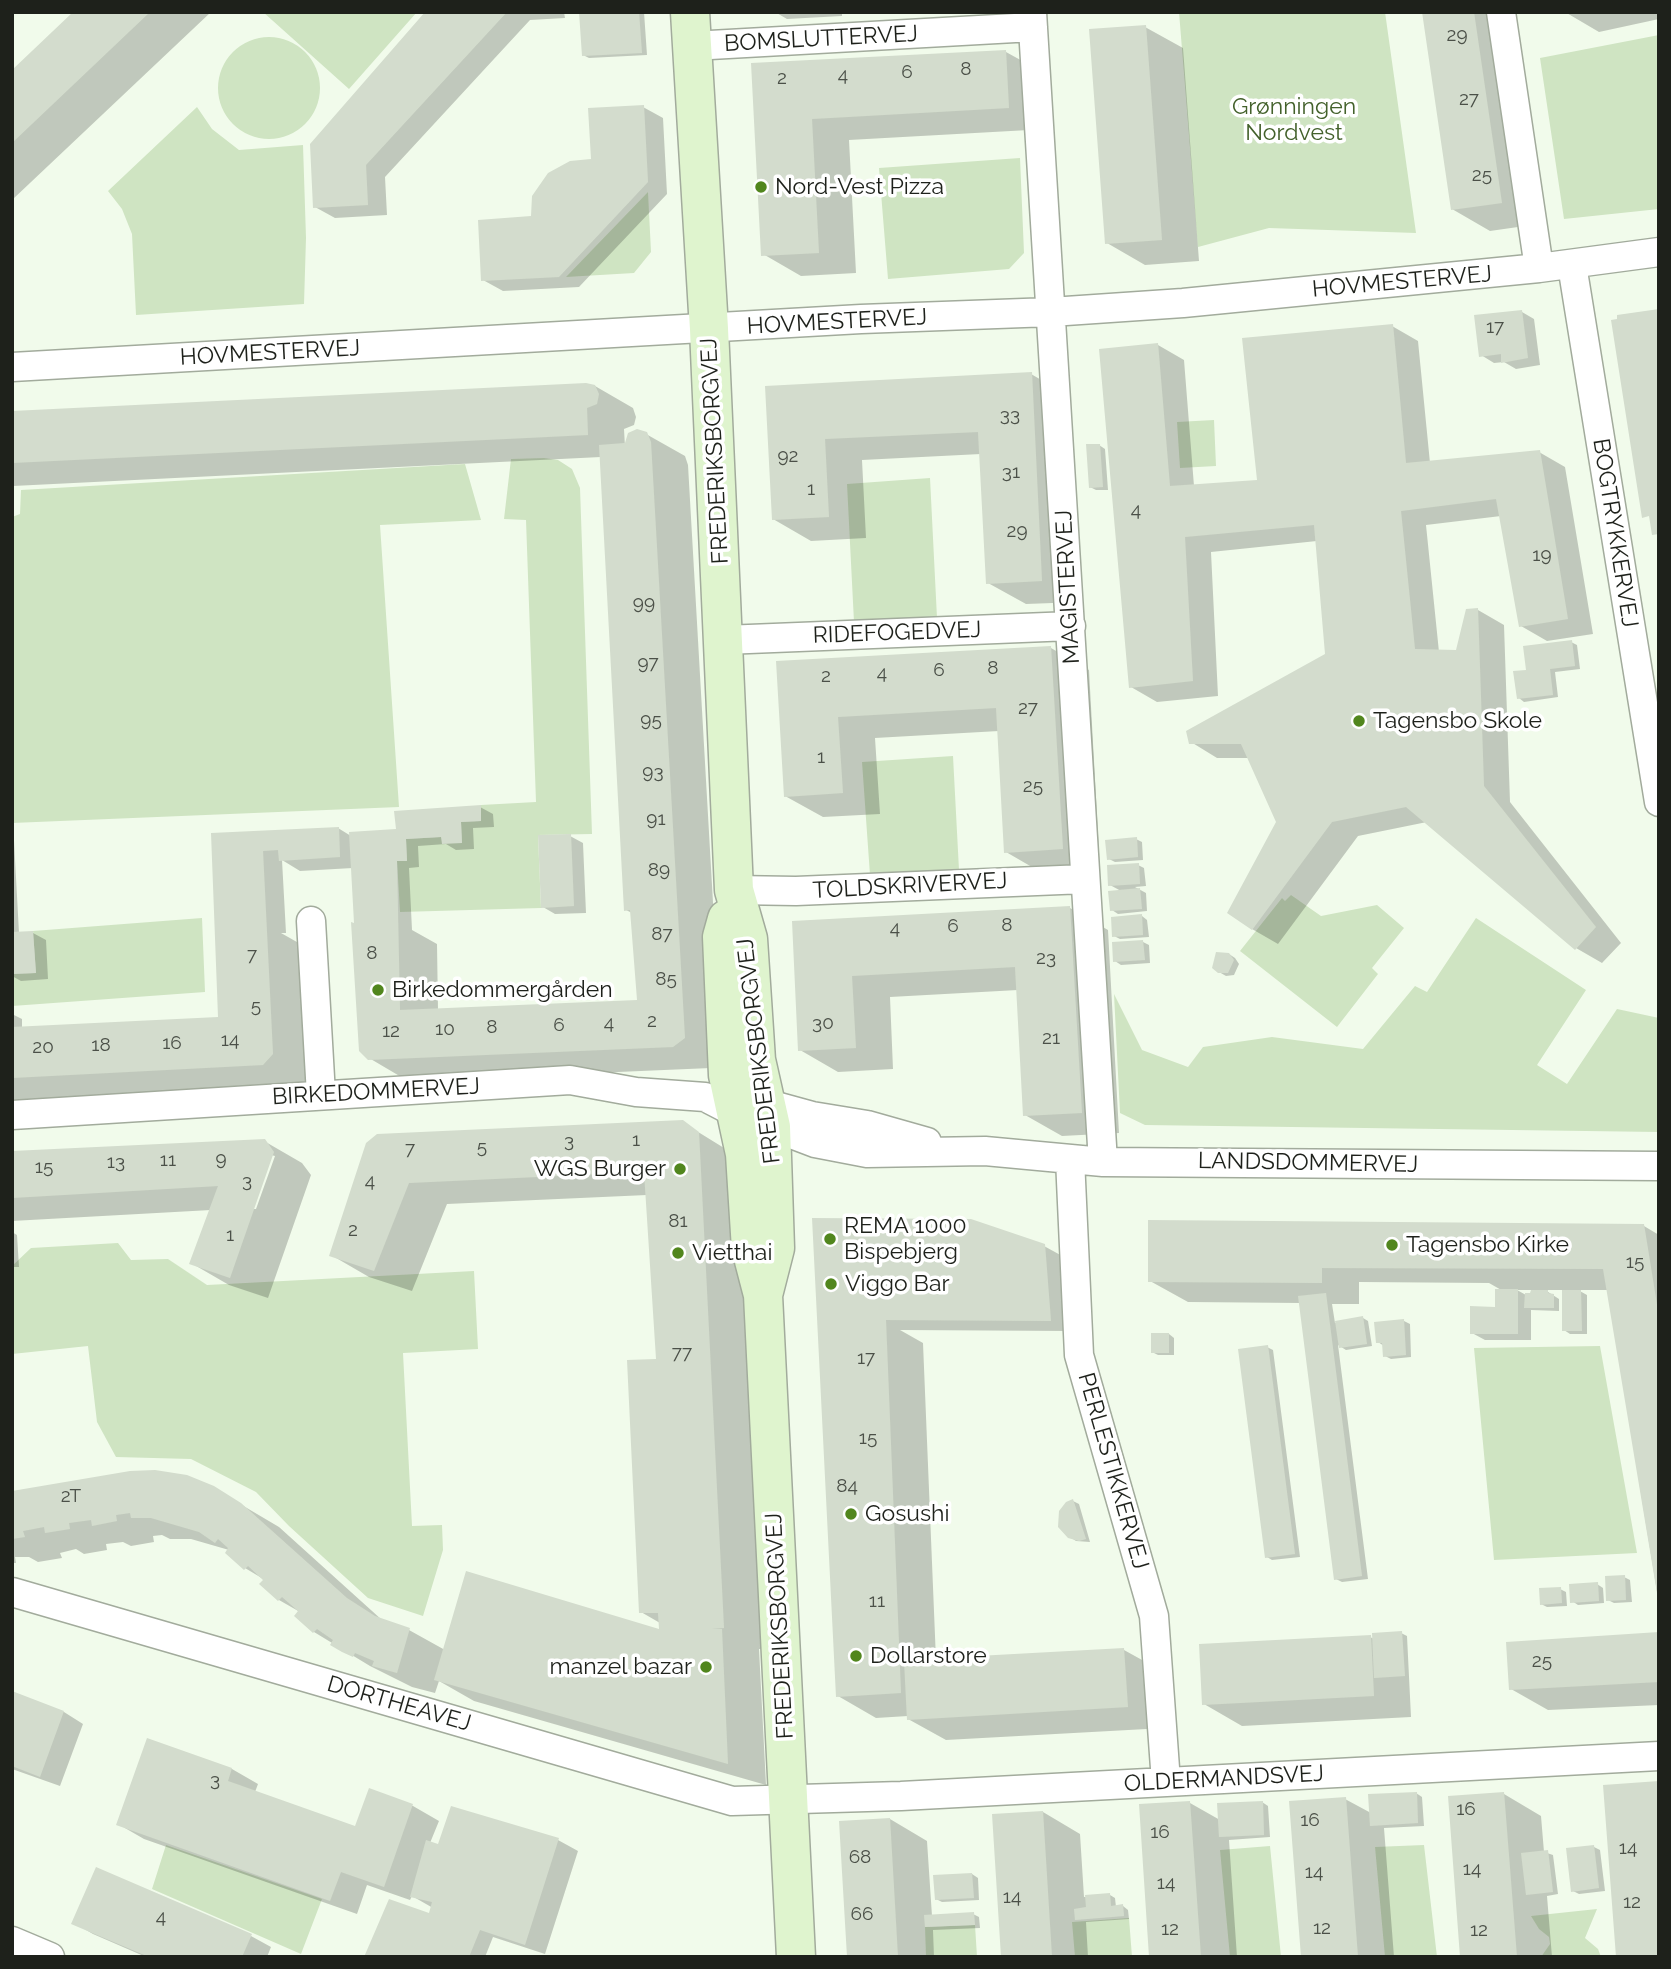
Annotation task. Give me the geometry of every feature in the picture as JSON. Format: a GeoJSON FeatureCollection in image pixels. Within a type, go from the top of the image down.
{"type":"FeatureCollection","features":[{"type":"Feature","properties":{"kind":"street"},"geometry":{"type":"LineString","coordinates":[[1501,12],[1539,268]]}},
{"type":"Feature","properties":{"kind":"street","name":"BOMSLUTTERVEJ"},"geometry":{"type":"LineString","coordinates":[[691,29],[998,28],[1032,19]]}},
{"type":"Feature","properties":{"kind":"street","name":"MAGISTERVEJ"},"geometry":{"type":"LineString","coordinates":[[1032,19],[1103,1162]]}},
{"type":"Feature","properties":{"kind":"street","name":"FREDERIKSBORGVEJ"},"geometry":{"type":"LineString","coordinates":[[691,29],[709,329],[734,890],[722,937],[728,1075],[758,1114],[746,1154],[751,1249],[763,1295],[796,1957]]}},
{"type":"Feature","properties":{"kind":"street","name":"HOVMESTERVEJ"},"geometry":{"type":"LineString","coordinates":[[12,367],[1183,303],[1572,265],[1659,252]]}},
{"type":"Feature","properties":{"kind":"street","name":"BOGTRYKKERVEJ"},"geometry":{"type":"LineString","coordinates":[[1572,265],[1659,802]]}},
{"type":"Feature","properties":{"kind":"street","name":"RIDEFOGEDVEJ"},"geometry":{"type":"LineString","coordinates":[[724,640],[1071,626]]}},
{"type":"Feature","properties":{"kind":"street","name":"TOLDSKRIVERVEJ"},"geometry":{"type":"LineString","coordinates":[[734,890],[796,891],[1085,879]]}},
{"type":"Feature","properties":{"kind":"street"},"geometry":{"type":"LineString","coordinates":[[311,921],[321,1095]]}},
{"type":"Feature","properties":{"kind":"street","name":"BIRKEDOMMERVEJ"},"geometry":{"type":"LineString","coordinates":[[12,1115],[570,1080],[636,1092],[705,1097],[758,1114]]}},
{"type":"Feature","properties":{"kind":"street","name":"LANDSDOMMERVEJ"},"geometry":{"type":"LineString","coordinates":[[758,1114],[815,1143],[867,1153],[985,1151],[1103,1162],[1659,1166]]}},
{"type":"Feature","properties":{"kind":"street","name":"PERLESTIKKERVEJ"},"geometry":{"type":"LineString","coordinates":[[1070,1159],[1079,1354],[1154,1616],[1166,1782]]}},
{"type":"Feature","properties":{"kind":"street","name":"DORTHEAVEJ"},"geometry":{"type":"LineString","coordinates":[[12,1592],[732,1801],[788,1800]]}},
{"type":"Feature","properties":{"kind":"street","name":"OLDERMANDSVEJ"},"geometry":{"type":"LineString","coordinates":[[788,1800],[1659,1756]]}},
{"type":"Feature","properties":{"kind":"green space"},"geometry":{"type":"Polygon","coordinates":[[[263,12],[417,12],[349,89],[263,12]]]}},
{"type":"Feature","properties":{"kind":"green space","name":"Grønningen Nordvest"},"geometry":{"type":"Polygon","coordinates":[[[1179,12],[1385,12],[1416,233],[1269,228],[1198,247],[1179,12]]]}},
{"type":"Feature","properties":{"kind":"green space"},"geometry":{"type":"Polygon","coordinates":[[[1659,35],[1659,209],[1564,219],[1540,58],[1659,35]]]}},
{"type":"Feature","properties":{"kind":"green space"},"geometry":{"type":"Polygon","coordinates":[[[269,37],[288,41],[305,52],[316,69],[320,88],[316,107],[305,124],[288,135],[269,139],[250,135],[233,124],[222,107],[218,88],[222,69],[233,52],[250,41],[269,37]]]}},
{"type":"Feature","properties":{"kind":"green space"},"geometry":{"type":"Polygon","coordinates":[[[197,107],[212,129],[239,150],[303,145],[306,238],[304,304],[136,315],[132,234],[122,209],[108,191],[197,107]]]}},
{"type":"Feature","properties":{"kind":"green space"},"geometry":{"type":"Polygon","coordinates":[[[1020,158],[1024,253],[1009,269],[888,279],[879,168],[1020,158]]]}},
{"type":"Feature","properties":{"kind":"green space"},"geometry":{"type":"Polygon","coordinates":[[[648,192],[651,252],[634,273],[566,277],[648,192]]]}},
{"type":"Feature","properties":{"kind":"green space"},"geometry":{"type":"Polygon","coordinates":[[[1214,420],[1216,466],[1180,468],[1177,422],[1214,420]]]}},
{"type":"Feature","properties":{"kind":"green space"},"geometry":{"type":"Polygon","coordinates":[[[511,459],[558,460],[572,469],[580,488],[592,834],[538,835],[541,908],[400,912],[397,861],[407,860],[406,839],[441,837],[462,843],[461,822],[481,821],[481,805],[536,802],[526,520],[504,519],[511,459]]]}},
{"type":"Feature","properties":{"kind":"green space"},"geometry":{"type":"Polygon","coordinates":[[[465,464],[481,520],[380,525],[399,807],[12,823],[12,517],[20,514],[21,490],[465,464]]]}},
{"type":"Feature","properties":{"kind":"green space"},"geometry":{"type":"Polygon","coordinates":[[[930,478],[937,618],[854,622],[847,484],[930,478]]]}},
{"type":"Feature","properties":{"kind":"green space"},"geometry":{"type":"Polygon","coordinates":[[[953,756],[959,870],[870,875],[862,762],[953,756]]]}},
{"type":"Feature","properties":{"kind":"green space"},"geometry":{"type":"Polygon","coordinates":[[[1291,895],[1321,916],[1377,905],[1404,928],[1372,968],[1378,974],[1337,1027],[1240,951],[1282,898],[1285,901],[1291,895]]]}},
{"type":"Feature","properties":{"kind":"green space"},"geometry":{"type":"Polygon","coordinates":[[[202,918],[205,992],[12,1006],[12,974],[36,973],[33,931],[202,918]]]}},
{"type":"Feature","properties":{"kind":"green space"},"geometry":{"type":"Polygon","coordinates":[[[1476,918],[1586,990],[1537,1065],[1567,1084],[1617,1009],[1659,1018],[1659,1132],[1145,1125],[1120,1113],[1114,994],[1142,1050],[1188,1067],[1203,1047],[1272,1037],[1363,1049],[1415,986],[1427,992],[1476,918]]]}},
{"type":"Feature","properties":{"kind":"green space"},"geometry":{"type":"Polygon","coordinates":[[[118,1243],[131,1260],[168,1259],[207,1285],[474,1271],[478,1349],[403,1353],[412,1526],[442,1525],[443,1550],[423,1616],[368,1598],[256,1492],[191,1459],[116,1457],[97,1422],[88,1346],[12,1354],[12,1266],[31,1248],[118,1243]]]}},
{"type":"Feature","properties":{"kind":"green space"},"geometry":{"type":"Polygon","coordinates":[[[1600,1346],[1637,1553],[1494,1560],[1474,1348],[1600,1346]]]}},
{"type":"Feature","properties":{"kind":"green space"},"geometry":{"type":"Polygon","coordinates":[[[166,1845],[322,1899],[301,1954],[152,1889],[166,1845]]]}},
{"type":"Feature","properties":{"kind":"green space"},"geometry":{"type":"Polygon","coordinates":[[[1424,1845],[1437,1957],[1385,1957],[1375,1847],[1424,1845]]]}},
{"type":"Feature","properties":{"kind":"green space"},"geometry":{"type":"Polygon","coordinates":[[[1270,1846],[1281,1957],[1230,1957],[1220,1850],[1270,1846]]]}},
{"type":"Feature","properties":{"kind":"green space"},"geometry":{"type":"Polygon","coordinates":[[[1597,1909],[1585,1938],[1598,1949],[1601,1957],[1541,1957],[1550,1944],[1549,1937],[1539,1929],[1531,1916],[1597,1909]]]}},
{"type":"Feature","properties":{"kind":"green space"},"geometry":{"type":"Polygon","coordinates":[[[1129,1918],[1132,1957],[1075,1957],[1072,1922],[1129,1918]]]}},
{"type":"Feature","properties":{"kind":"green space"},"geometry":{"type":"Polygon","coordinates":[[[975,1925],[977,1957],[926,1957],[925,1927],[975,1925]]]}},
{"type":"Feature","properties":{"kind":"building"},"geometry":{"type":"Polygon","coordinates":[[[73,12],[150,12],[12,143],[12,70],[73,12]]]}},
{"type":"Feature","properties":{"kind":"building"},"geometry":{"type":"Polygon","coordinates":[[[425,12],[507,12],[366,165],[368,205],[313,208],[310,144],[425,12]]]}},
{"type":"Feature","properties":{"kind":"building"},"geometry":{"type":"Polygon","coordinates":[[[579,12],[639,12],[642,53],[582,56],[579,12]]]}},
{"type":"Feature","properties":{"kind":"building"},"geometry":{"type":"Polygon","coordinates":[[[1422,12],[1474,12],[1502,203],[1451,210],[1422,12]]]}},
{"type":"Feature","properties":{"kind":"building"},"geometry":{"type":"Polygon","coordinates":[[[1146,25],[1162,240],[1105,244],[1089,29],[1146,25]]]}},
{"type":"Feature","properties":{"kind":"building"},"geometry":{"type":"Polygon","coordinates":[[[1006,50],[1009,108],[812,119],[819,253],[761,256],[751,63],[1006,50]]]}},
{"type":"Feature","properties":{"kind":"building"},"geometry":{"type":"Polygon","coordinates":[[[644,105],[648,182],[559,277],[481,281],[478,220],[531,216],[532,196],[548,173],[570,161],[591,159],[588,108],[644,105]]]}},
{"type":"Feature","properties":{"kind":"building"},"geometry":{"type":"Polygon","coordinates":[[[1659,309],[1659,534],[1652,535],[1649,516],[1642,518],[1611,320],[1617,319],[1617,315],[1659,309]]]}},
{"type":"Feature","properties":{"kind":"building"},"geometry":{"type":"Polygon","coordinates":[[[1522,310],[1528,358],[1501,363],[1501,354],[1479,357],[1474,315],[1522,310]]]}},
{"type":"Feature","properties":{"kind":"building"},"geometry":{"type":"Polygon","coordinates":[[[1393,324],[1406,463],[1540,450],[1568,619],[1519,627],[1496,499],[1401,511],[1415,649],[1456,650],[1466,609],[1478,608],[1484,786],[1596,927],[1575,950],[1406,807],[1332,822],[1252,930],[1227,913],[1276,822],[1241,744],[1189,744],[1186,731],[1325,654],[1314,525],[1185,537],[1193,681],[1129,688],[1099,349],[1158,343],[1170,486],[1257,480],[1242,338],[1393,324]]]}},
{"type":"Feature","properties":{"kind":"building"},"geometry":{"type":"Polygon","coordinates":[[[1032,372],[1042,581],[986,584],[978,432],[825,439],[829,517],[772,520],[765,386],[1032,372]]]}},
{"type":"Feature","properties":{"kind":"building"},"geometry":{"type":"Polygon","coordinates":[[[586,383],[595,385],[599,394],[597,404],[587,408],[588,435],[12,463],[12,411],[586,383]]]}},
{"type":"Feature","properties":{"kind":"building"},"geometry":{"type":"Polygon","coordinates":[[[637,429],[647,432],[651,442],[685,1038],[673,1047],[368,1060],[359,1051],[351,922],[354,923],[349,832],[396,829],[394,811],[481,805],[481,821],[461,822],[462,843],[442,844],[441,837],[406,839],[407,861],[397,861],[400,1010],[637,1000],[630,910],[624,911],[599,445],[625,443],[628,433],[637,429]]]}},
{"type":"Feature","properties":{"kind":"building"},"geometry":{"type":"Polygon","coordinates":[[[1086,444],[1100,444],[1103,487],[1089,488],[1086,444]]]}},
{"type":"Feature","properties":{"kind":"building"},"geometry":{"type":"Polygon","coordinates":[[[1572,640],[1575,666],[1550,669],[1553,695],[1517,699],[1513,671],[1526,670],[1523,646],[1572,640]]]}},
{"type":"Feature","properties":{"kind":"building"},"geometry":{"type":"Polygon","coordinates":[[[1051,646],[1063,849],[1004,853],[996,708],[838,717],[843,793],[784,797],[776,661],[1051,646]]]}},
{"type":"Feature","properties":{"kind":"building"},"geometry":{"type":"Polygon","coordinates":[[[339,827],[340,857],[279,861],[278,850],[263,851],[273,1054],[263,1065],[12,1078],[12,1027],[218,1017],[211,833],[339,827]]]}},
{"type":"Feature","properties":{"kind":"building"},"geometry":{"type":"Polygon","coordinates":[[[571,834],[574,906],[541,908],[538,835],[571,834]]]}},
{"type":"Feature","properties":{"kind":"building"},"geometry":{"type":"Polygon","coordinates":[[[1137,837],[1138,857],[1107,860],[1105,840],[1137,837]]]}},
{"type":"Feature","properties":{"kind":"building"},"geometry":{"type":"Polygon","coordinates":[[[1139,863],[1140,884],[1108,886],[1107,865],[1139,863]]]}},
{"type":"Feature","properties":{"kind":"building"},"geometry":{"type":"Polygon","coordinates":[[[1140,888],[1142,909],[1110,911],[1108,891],[1140,888]]]}},
{"type":"Feature","properties":{"kind":"building"},"geometry":{"type":"Polygon","coordinates":[[[1070,906],[1082,1113],[1023,1116],[1015,967],[852,976],[856,1048],[798,1051],[792,921],[1070,906]]]}},
{"type":"Feature","properties":{"kind":"building"},"geometry":{"type":"Polygon","coordinates":[[[1142,914],[1143,935],[1112,937],[1111,917],[1142,914]]]}},
{"type":"Feature","properties":{"kind":"building"},"geometry":{"type":"Polygon","coordinates":[[[33,931],[36,973],[12,974],[12,932],[33,931]]]}},
{"type":"Feature","properties":{"kind":"building"},"geometry":{"type":"Polygon","coordinates":[[[1143,940],[1145,960],[1113,962],[1112,942],[1143,940]]]}},
{"type":"Feature","properties":{"kind":"building"},"geometry":{"type":"Polygon","coordinates":[[[1216,952],[1229,953],[1234,960],[1228,973],[1218,973],[1212,968],[1216,952]]]}},
{"type":"Feature","properties":{"kind":"building"},"geometry":{"type":"Polygon","coordinates":[[[683,1120],[699,1132],[724,1628],[711,1629],[722,1629],[728,1764],[434,1680],[466,1571],[659,1629],[658,1613],[639,1613],[627,1360],[656,1359],[644,1172],[409,1183],[374,1271],[329,1256],[366,1143],[377,1134],[683,1120]]]}},
{"type":"Feature","properties":{"kind":"building"},"geometry":{"type":"Polygon","coordinates":[[[265,1139],[274,1152],[230,1278],[189,1264],[218,1186],[12,1198],[12,1151],[265,1139]]]}},
{"type":"Feature","properties":{"kind":"building"},"geometry":{"type":"Polygon","coordinates":[[[812,1218],[971,1219],[1045,1244],[1051,1321],[886,1320],[901,1693],[836,1697],[812,1218]]]}},
{"type":"Feature","properties":{"kind":"building"},"geometry":{"type":"Polygon","coordinates":[[[1148,1220],[1644,1224],[1659,1317],[1659,1605],[1603,1269],[1322,1268],[1322,1283],[1148,1282],[1148,1220]]]}},
{"type":"Feature","properties":{"kind":"building"},"geometry":{"type":"Polygon","coordinates":[[[1495,1289],[1518,1289],[1518,1334],[1470,1334],[1470,1306],[1495,1307],[1495,1289]]]}},
{"type":"Feature","properties":{"kind":"building"},"geometry":{"type":"Polygon","coordinates":[[[1531,1290],[1548,1290],[1548,1293],[1554,1294],[1554,1308],[1524,1308],[1525,1293],[1530,1293],[1531,1290]]]}},
{"type":"Feature","properties":{"kind":"building"},"geometry":{"type":"Polygon","coordinates":[[[1562,1290],[1581,1290],[1582,1331],[1562,1331],[1562,1290]]]}},
{"type":"Feature","properties":{"kind":"building"},"geometry":{"type":"Polygon","coordinates":[[[1326,1293],[1362,1576],[1334,1580],[1298,1296],[1326,1293]]]}},
{"type":"Feature","properties":{"kind":"building"},"geometry":{"type":"Polygon","coordinates":[[[1363,1316],[1367,1344],[1339,1348],[1335,1321],[1363,1316]]]}},
{"type":"Feature","properties":{"kind":"building"},"geometry":{"type":"Polygon","coordinates":[[[1404,1319],[1406,1355],[1383,1357],[1382,1343],[1376,1343],[1374,1322],[1404,1319]]]}},
{"type":"Feature","properties":{"kind":"building"},"geometry":{"type":"Polygon","coordinates":[[[1151,1333],[1169,1333],[1169,1353],[1151,1353],[1151,1333]]]}},
{"type":"Feature","properties":{"kind":"building"},"geometry":{"type":"Polygon","coordinates":[[[1268,1345],[1295,1554],[1265,1558],[1238,1349],[1268,1345]]]}},
{"type":"Feature","properties":{"kind":"building"},"geometry":{"type":"Polygon","coordinates":[[[155,1470],[187,1475],[214,1486],[241,1503],[347,1598],[375,1616],[410,1628],[397,1673],[372,1666],[374,1661],[355,1653],[353,1657],[342,1652],[330,1645],[333,1640],[317,1629],[313,1633],[294,1616],[298,1611],[282,1597],[278,1601],[259,1584],[263,1580],[248,1566],[244,1570],[225,1553],[228,1548],[218,1539],[215,1543],[199,1532],[151,1518],[131,1518],[130,1513],[116,1515],[117,1521],[92,1526],[91,1520],[69,1523],[70,1529],[45,1533],[44,1527],[23,1531],[25,1537],[12,1539],[12,1491],[130,1471],[155,1470]]]}},
{"type":"Feature","properties":{"kind":"building"},"geometry":{"type":"Polygon","coordinates":[[[1073,1499],[1086,1539],[1079,1541],[1068,1538],[1058,1527],[1059,1511],[1066,1502],[1073,1499]]]}},
{"type":"Feature","properties":{"kind":"building"},"geometry":{"type":"Polygon","coordinates":[[[1625,1575],[1626,1600],[1606,1601],[1605,1576],[1625,1575]]]}},
{"type":"Feature","properties":{"kind":"building"},"geometry":{"type":"Polygon","coordinates":[[[1598,1582],[1599,1601],[1570,1603],[1569,1584],[1598,1582]]]}},
{"type":"Feature","properties":{"kind":"building"},"geometry":{"type":"Polygon","coordinates":[[[1561,1587],[1562,1603],[1540,1605],[1539,1588],[1561,1587]]]}},
{"type":"Feature","properties":{"kind":"building"},"geometry":{"type":"Polygon","coordinates":[[[1402,1631],[1405,1676],[1374,1678],[1372,1633],[1402,1631]]]}},
{"type":"Feature","properties":{"kind":"building"},"geometry":{"type":"Polygon","coordinates":[[[1659,1632],[1659,1682],[1509,1690],[1506,1642],[1659,1632]]]}},
{"type":"Feature","properties":{"kind":"building"},"geometry":{"type":"Polygon","coordinates":[[[1371,1635],[1374,1696],[1202,1705],[1199,1644],[1371,1635]]]}},
{"type":"Feature","properties":{"kind":"building"},"geometry":{"type":"Polygon","coordinates":[[[1124,1648],[1128,1707],[907,1720],[904,1660],[1124,1648]]]}},
{"type":"Feature","properties":{"kind":"building"},"geometry":{"type":"Polygon","coordinates":[[[12,1691],[64,1711],[40,1777],[12,1766],[12,1691]]]}},
{"type":"Feature","properties":{"kind":"building"},"geometry":{"type":"Polygon","coordinates":[[[147,1738],[232,1768],[228,1781],[355,1826],[369,1788],[413,1804],[384,1887],[341,1872],[330,1901],[116,1825],[147,1738]]]}},
{"type":"Feature","properties":{"kind":"building"},"geometry":{"type":"Polygon","coordinates":[[[1659,1781],[1659,1957],[1616,1957],[1603,1785],[1659,1781]]]}},
{"type":"Feature","properties":{"kind":"building"},"geometry":{"type":"Polygon","coordinates":[[[1417,1792],[1418,1823],[1370,1826],[1368,1794],[1417,1792]]]}},
{"type":"Feature","properties":{"kind":"building"},"geometry":{"type":"Polygon","coordinates":[[[1504,1792],[1517,1957],[1460,1957],[1448,1796],[1504,1792]]]}},
{"type":"Feature","properties":{"kind":"building"},"geometry":{"type":"Polygon","coordinates":[[[1346,1797],[1358,1957],[1301,1957],[1289,1801],[1346,1797]]]}},
{"type":"Feature","properties":{"kind":"building"},"geometry":{"type":"Polygon","coordinates":[[[1190,1801],[1201,1957],[1149,1957],[1139,1804],[1190,1801]]]}},
{"type":"Feature","properties":{"kind":"building"},"geometry":{"type":"Polygon","coordinates":[[[1263,1801],[1264,1835],[1219,1837],[1217,1803],[1263,1801]]]}},
{"type":"Feature","properties":{"kind":"building"},"geometry":{"type":"Polygon","coordinates":[[[451,1806],[559,1838],[525,1945],[480,1930],[469,1957],[364,1957],[389,1899],[429,1913],[432,1902],[410,1897],[426,1840],[438,1844],[451,1806]]]}},
{"type":"Feature","properties":{"kind":"building"},"geometry":{"type":"Polygon","coordinates":[[[1043,1811],[1052,1957],[1001,1957],[992,1814],[1043,1811]]]}},
{"type":"Feature","properties":{"kind":"building"},"geometry":{"type":"Polygon","coordinates":[[[890,1818],[898,1957],[847,1957],[839,1821],[890,1818]]]}},
{"type":"Feature","properties":{"kind":"building"},"geometry":{"type":"Polygon","coordinates":[[[1594,1845],[1599,1888],[1571,1892],[1566,1848],[1594,1845]]]}},
{"type":"Feature","properties":{"kind":"building"},"geometry":{"type":"Polygon","coordinates":[[[1548,1850],[1553,1892],[1526,1895],[1521,1853],[1548,1850]]]}},
{"type":"Feature","properties":{"kind":"building"},"geometry":{"type":"Polygon","coordinates":[[[96,1867],[252,1934],[242,1957],[149,1957],[71,1924],[96,1867]]]}},
{"type":"Feature","properties":{"kind":"building"},"geometry":{"type":"Polygon","coordinates":[[[972,1873],[974,1898],[935,1900],[933,1875],[972,1873]]]}},
{"type":"Feature","properties":{"kind":"building"},"geometry":{"type":"Polygon","coordinates":[[[1110,1893],[1111,1906],[1123,1904],[1124,1916],[1075,1920],[1074,1909],[1086,1907],[1085,1895],[1110,1893]]]}},
{"type":"Feature","properties":{"kind":"building"},"geometry":{"type":"Polygon","coordinates":[[[974,1912],[975,1925],[925,1927],[924,1915],[974,1912]]]}},
{"type":"Feature","properties":{"kind":"place","name":"Nord-Vest Pizza"},"geometry":{"type":"Point","coordinates":[761,187]}},
{"type":"Feature","properties":{"kind":"place","name":"Tagensbo Skole"},"geometry":{"type":"Point","coordinates":[1359,721]}},
{"type":"Feature","properties":{"kind":"place","name":"Birkedommergården"},"geometry":{"type":"Point","coordinates":[378,990]}},
{"type":"Feature","properties":{"kind":"place","name":"WGS Burger"},"geometry":{"type":"Point","coordinates":[680,1169]}},
{"type":"Feature","properties":{"kind":"place","name":"REMA 1000 Bispebjerg"},"geometry":{"type":"Point","coordinates":[830,1239]}},
{"type":"Feature","properties":{"kind":"place","name":"Tagensbo Kirke"},"geometry":{"type":"Point","coordinates":[1392,1245]}},
{"type":"Feature","properties":{"kind":"place","name":"Vietthai"},"geometry":{"type":"Point","coordinates":[678,1253]}},
{"type":"Feature","properties":{"kind":"place","name":"Viggo Bar"},"geometry":{"type":"Point","coordinates":[831,1284]}},
{"type":"Feature","properties":{"kind":"place","name":"Gosushi"},"geometry":{"type":"Point","coordinates":[851,1514]}},
{"type":"Feature","properties":{"kind":"place","name":"Dollarstore"},"geometry":{"type":"Point","coordinates":[856,1656]}},
{"type":"Feature","properties":{"kind":"place","name":"manzel bazar"},"geometry":{"type":"Point","coordinates":[706,1667]}}]}
